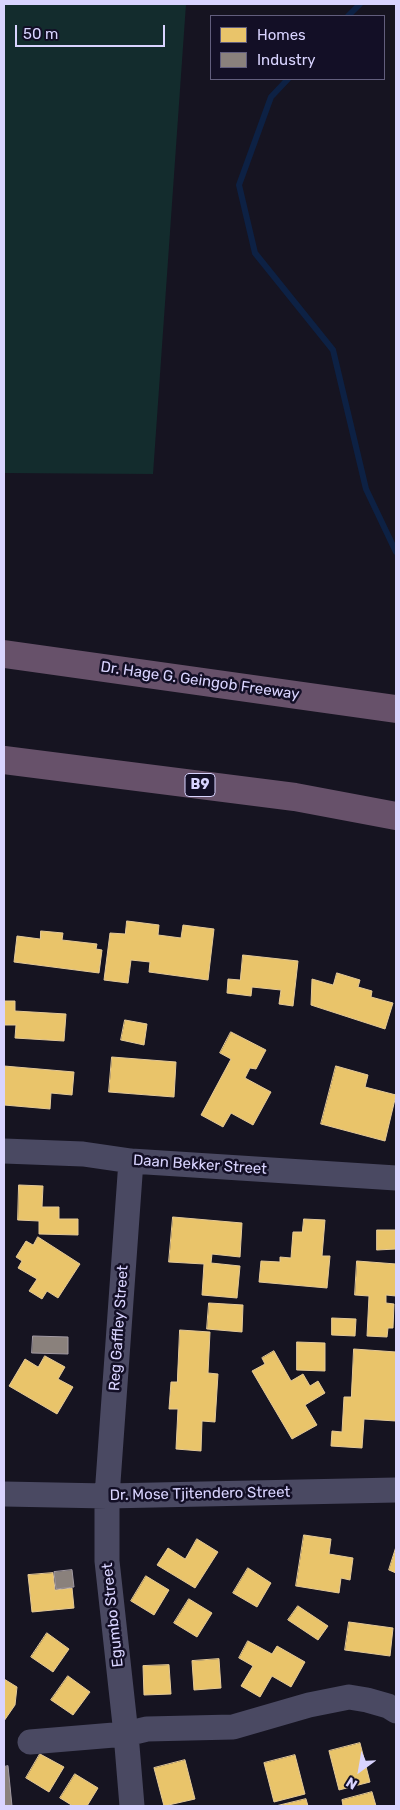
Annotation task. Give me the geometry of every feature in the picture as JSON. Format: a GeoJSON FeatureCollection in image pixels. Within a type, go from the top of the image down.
{"type":"FeatureCollection","features":[{"type":"Feature","properties":{"kind":"highway","name":"Dr. Hage G. Geingob Freeway"},"geometry":{"type":"LineString","coordinates":[[4,654],[396,710]]}},
{"type":"Feature","properties":{"kind":"highway","name":"B9"},"geometry":{"type":"LineString","coordinates":[[4,760],[295,797],[396,816]]}},
{"type":"Feature","properties":{"kind":"street","name":"Daan Bekker Street"},"geometry":{"type":"LineString","coordinates":[[4,1151],[83,1154],[132,1161],[396,1178]]}},
{"type":"Feature","properties":{"kind":"street","name":"Reg Gaffley Street"},"geometry":{"type":"LineString","coordinates":[[108,1496],[132,1161]]}},
{"type":"Feature","properties":{"kind":"street","name":"Dr. Mose Tjitendero Street"},"geometry":{"type":"LineString","coordinates":[[4,1494],[108,1496],[396,1490]]}},
{"type":"Feature","properties":{"kind":"street","name":"Egumbo Street"},"geometry":{"type":"LineString","coordinates":[[108,1496],[107,1561],[132,1806]]}},
{"type":"Feature","properties":{"kind":"street"},"geometry":{"type":"LineString","coordinates":[[30,1742],[126,1734],[146,1729],[232,1727],[309,1705],[349,1697],[388,1706],[396,1711]]}},
{"type":"Feature","properties":{"kind":"green space"},"geometry":{"type":"Polygon","coordinates":[[[4,4],[186,4],[153,474],[4,473],[4,4]]]}},
{"type":"Feature","properties":{"kind":"building: Homes"},"geometry":{"type":"Polygon","coordinates":[[[127,921],[159,925],[158,935],[181,938],[183,925],[214,929],[208,980],[149,972],[150,962],[131,960],[128,983],[104,980],[110,933],[125,934],[127,921]]]}},
{"type":"Feature","properties":{"kind":"building: Homes"},"geometry":{"type":"Polygon","coordinates":[[[41,931],[63,933],[62,940],[97,944],[96,949],[102,950],[99,973],[14,962],[17,936],[40,939],[41,931]]]}},
{"type":"Feature","properties":{"kind":"building: Homes"},"geometry":{"type":"Polygon","coordinates":[[[243,955],[298,961],[293,1006],[279,1004],[281,990],[252,987],[251,996],[227,993],[228,979],[240,980],[243,955]]]}},
{"type":"Feature","properties":{"kind":"building: Homes"},"geometry":{"type":"Polygon","coordinates":[[[337,973],[360,980],[358,987],[372,991],[371,997],[393,1003],[385,1029],[311,1005],[312,979],[333,985],[337,973]]]}},
{"type":"Feature","properties":{"kind":"building: Homes"},"geometry":{"type":"Polygon","coordinates":[[[4,1001],[15,1001],[15,1011],[66,1014],[64,1041],[15,1038],[16,1025],[4,1025],[4,1001]]]}},
{"type":"Feature","properties":{"kind":"building: Homes"},"geometry":{"type":"Polygon","coordinates":[[[125,1020],[147,1024],[144,1045],[121,1040],[125,1020]]]}},
{"type":"Feature","properties":{"kind":"building: Homes"},"geometry":{"type":"Polygon","coordinates":[[[231,1032],[266,1050],[256,1069],[250,1068],[245,1078],[271,1092],[253,1125],[231,1113],[223,1127],[201,1115],[231,1059],[220,1053],[231,1032]]]}},
{"type":"Feature","properties":{"kind":"building: Homes"},"geometry":{"type":"Polygon","coordinates":[[[112,1057],[176,1062],[174,1097],[109,1092],[112,1057]]]}},
{"type":"Feature","properties":{"kind":"building: Homes"},"geometry":{"type":"Polygon","coordinates":[[[4,1066],[74,1072],[72,1095],[51,1093],[50,1109],[4,1105],[4,1066]]]}},
{"type":"Feature","properties":{"kind":"building: Homes"},"geometry":{"type":"Polygon","coordinates":[[[336,1066],[368,1075],[365,1087],[396,1095],[385,1141],[321,1124],[336,1066]]]}},
{"type":"Feature","properties":{"kind":"building: Homes"},"geometry":{"type":"Polygon","coordinates":[[[19,1185],[43,1186],[42,1207],[59,1207],[59,1219],[78,1219],[78,1235],[39,1234],[39,1221],[18,1220],[19,1185]]]}},
{"type":"Feature","properties":{"kind":"building: Homes"},"geometry":{"type":"Polygon","coordinates":[[[173,1217],[242,1223],[240,1257],[212,1254],[211,1263],[240,1266],[237,1298],[202,1295],[204,1264],[169,1262],[173,1217]]]}},
{"type":"Feature","properties":{"kind":"building: Homes"},"geometry":{"type":"Polygon","coordinates":[[[304,1219],[325,1220],[322,1256],[330,1256],[327,1288],[259,1282],[261,1261],[280,1262],[280,1257],[291,1258],[293,1232],[302,1232],[304,1219]]]}},
{"type":"Feature","properties":{"kind":"building: Homes"},"geometry":{"type":"Polygon","coordinates":[[[377,1230],[396,1230],[396,1249],[377,1250],[377,1230]]]}},
{"type":"Feature","properties":{"kind":"building: Homes"},"geometry":{"type":"Polygon","coordinates":[[[38,1237],[80,1264],[58,1298],[47,1291],[42,1299],[29,1291],[37,1279],[18,1268],[22,1261],[16,1257],[26,1241],[33,1245],[38,1237]]]}},
{"type":"Feature","properties":{"kind":"building: Homes"},"geometry":{"type":"Polygon","coordinates":[[[357,1261],[396,1264],[396,1296],[386,1295],[386,1303],[394,1304],[393,1328],[388,1328],[387,1337],[367,1336],[369,1296],[355,1295],[357,1261]]]}},
{"type":"Feature","properties":{"kind":"building: Homes"},"geometry":{"type":"Polygon","coordinates":[[[209,1303],[243,1305],[242,1332],[207,1329],[209,1303]]]}},
{"type":"Feature","properties":{"kind":"building: Homes"},"geometry":{"type":"Polygon","coordinates":[[[332,1318],[356,1319],[355,1336],[332,1335],[332,1318]]]}},
{"type":"Feature","properties":{"kind":"building: Homes"},"geometry":{"type":"Polygon","coordinates":[[[180,1330],[210,1332],[208,1373],[218,1374],[215,1422],[202,1421],[201,1451],[176,1449],[178,1409],[169,1409],[171,1382],[177,1382],[180,1330]]]}},
{"type":"Feature","properties":{"kind":"building: Homes"},"geometry":{"type":"Polygon","coordinates":[[[297,1342],[325,1343],[325,1371],[297,1370],[297,1342]]]}},
{"type":"Feature","properties":{"kind":"building: Homes"},"geometry":{"type":"Polygon","coordinates":[[[354,1349],[396,1352],[396,1421],[364,1419],[362,1448],[331,1446],[332,1431],[342,1432],[344,1397],[351,1397],[354,1349]]]}},
{"type":"Feature","properties":{"kind":"building: Homes"},"geometry":{"type":"Polygon","coordinates":[[[274,1351],[291,1381],[303,1374],[310,1386],[318,1381],[325,1393],[305,1405],[317,1425],[292,1439],[252,1371],[265,1364],[262,1358],[274,1351]]]}},
{"type":"Feature","properties":{"kind":"building: Homes"},"geometry":{"type":"Polygon","coordinates":[[[45,1356],[65,1367],[58,1379],[73,1387],[57,1414],[9,1386],[25,1359],[38,1367],[45,1356]]]}},
{"type":"Feature","properties":{"kind":"building: Homes"},"geometry":{"type":"Polygon","coordinates":[[[304,1535],[331,1539],[329,1554],[353,1558],[350,1580],[341,1578],[339,1593],[296,1586],[304,1535]]]}},
{"type":"Feature","properties":{"kind":"building: Homes"},"geometry":{"type":"Polygon","coordinates":[[[197,1539],[218,1552],[195,1588],[157,1565],[168,1548],[185,1559],[197,1539]]]}},
{"type":"Feature","properties":{"kind":"building: Homes"},"geometry":{"type":"Polygon","coordinates":[[[396,1547],[396,1573],[389,1570],[396,1547]]]}},
{"type":"Feature","properties":{"kind":"building: Homes"},"geometry":{"type":"Polygon","coordinates":[[[248,1568],[271,1583],[257,1607],[233,1593],[248,1568]]]}},
{"type":"Feature","properties":{"kind":"building: Homes"},"geometry":{"type":"Polygon","coordinates":[[[53,1573],[55,1590],[72,1588],[74,1608],[32,1612],[28,1575],[53,1573]]]}},
{"type":"Feature","properties":{"kind":"building: Homes"},"geometry":{"type":"Polygon","coordinates":[[[146,1576],[169,1590],[154,1615],[131,1601],[146,1576]]]}},
{"type":"Feature","properties":{"kind":"building: Homes"},"geometry":{"type":"Polygon","coordinates":[[[189,1599],[212,1613],[197,1637],[174,1623],[189,1599]]]}},
{"type":"Feature","properties":{"kind":"building: Homes"},"geometry":{"type":"Polygon","coordinates":[[[298,1606],[328,1626],[318,1640],[288,1620],[298,1606]]]}},
{"type":"Feature","properties":{"kind":"building: Homes"},"geometry":{"type":"Polygon","coordinates":[[[349,1622],[393,1628],[390,1656],[345,1650],[349,1622]]]}},
{"type":"Feature","properties":{"kind":"building: Homes"},"geometry":{"type":"Polygon","coordinates":[[[47,1633],[69,1649],[53,1672],[31,1657],[47,1633]]]}},
{"type":"Feature","properties":{"kind":"building: Homes"},"geometry":{"type":"Polygon","coordinates":[[[248,1641],[272,1654],[277,1646],[305,1662],[291,1687],[272,1676],[260,1697],[241,1686],[253,1666],[239,1658],[248,1641]]]}},
{"type":"Feature","properties":{"kind":"building: Homes"},"geometry":{"type":"Polygon","coordinates":[[[219,1659],[221,1688],[194,1690],[192,1661],[219,1659]]]}},
{"type":"Feature","properties":{"kind":"building: Homes"},"geometry":{"type":"Polygon","coordinates":[[[169,1665],[171,1694],[144,1695],[143,1666],[169,1665]]]}},
{"type":"Feature","properties":{"kind":"building: Homes"},"geometry":{"type":"Polygon","coordinates":[[[68,1676],[90,1692],[73,1715],[51,1700],[68,1676]]]}},
{"type":"Feature","properties":{"kind":"building: Homes"},"geometry":{"type":"Polygon","coordinates":[[[4,1679],[17,1687],[15,1705],[4,1721],[4,1679]]]}},
{"type":"Feature","properties":{"kind":"building: Homes"},"geometry":{"type":"Polygon","coordinates":[[[360,1743],[370,1782],[339,1790],[329,1751],[360,1743]]]}},
{"type":"Feature","properties":{"kind":"building: Homes"},"geometry":{"type":"Polygon","coordinates":[[[40,1754],[64,1767],[49,1792],[26,1778],[40,1754]]]}},
{"type":"Feature","properties":{"kind":"building: Homes"},"geometry":{"type":"Polygon","coordinates":[[[295,1755],[305,1794],[274,1802],[264,1763],[295,1755]]]}},
{"type":"Feature","properties":{"kind":"building: Homes"},"geometry":{"type":"Polygon","coordinates":[[[185,1760],[195,1799],[164,1806],[154,1768],[185,1760]]]}},
{"type":"Feature","properties":{"kind":"building: Homes"},"geometry":{"type":"Polygon","coordinates":[[[75,1774],[98,1788],[87,1806],[73,1806],[60,1798],[75,1774]]]}},
{"type":"Feature","properties":{"kind":"building: Homes"},"geometry":{"type":"Polygon","coordinates":[[[372,1792],[376,1806],[343,1806],[342,1800],[372,1792]]]}},
{"type":"Feature","properties":{"kind":"building: Homes"},"geometry":{"type":"Polygon","coordinates":[[[306,1799],[308,1806],[276,1806],[306,1799]]]}},
{"type":"Feature","properties":{"kind":"building: Industry"},"geometry":{"type":"Polygon","coordinates":[[[33,1336],[68,1337],[68,1354],[32,1353],[33,1336]]]}},
{"type":"Feature","properties":{"kind":"building: Industry"},"geometry":{"type":"Polygon","coordinates":[[[72,1570],[74,1587],[56,1589],[54,1572],[72,1570]]]}},
{"type":"Feature","properties":{"kind":"building: Industry"},"geometry":{"type":"Polygon","coordinates":[[[8,1766],[12,1806],[4,1806],[4,1767],[8,1766]]]}},
{"type":"Feature","properties":{"kind":"waterway"},"geometry":{"type":"LineString","coordinates":[[349,15],[360,4]]}},
{"type":"Feature","properties":{"kind":"waterway"},"geometry":{"type":"LineString","coordinates":[[287,80],[271,97],[239,185],[255,253],[333,350],[366,489],[396,552]]}}]}
